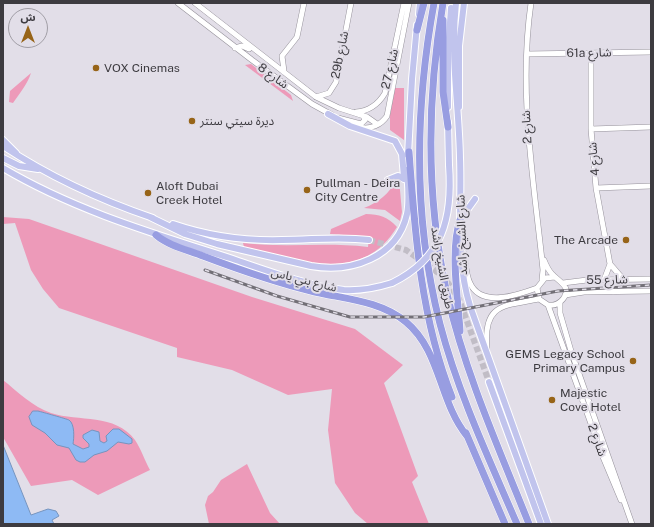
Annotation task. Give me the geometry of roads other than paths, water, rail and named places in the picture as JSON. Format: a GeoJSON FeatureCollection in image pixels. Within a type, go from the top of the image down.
{"type":"FeatureCollection","features":[{"type":"Feature","properties":{"kind":"highway"},"geometry":{"type":"LineString","coordinates":[[417,30],[424,3]]}},
{"type":"Feature","properties":{"kind":"highway"},"geometry":{"type":"LineString","coordinates":[[425,50],[429,3]]}},
{"type":"Feature","properties":{"kind":"highway","name":"طريق الشيخ راشد"},"geometry":{"type":"LineString","coordinates":[[434,3],[425,50],[420,115],[421,198],[426,254],[440,322],[464,396],[517,524]]}},
{"type":"Feature","properties":{"kind":"highway","name":"طريق الشيخ راشد"},"geometry":{"type":"LineString","coordinates":[[443,3],[432,97],[432,177],[442,266],[451,309],[461,343],[484,409],[529,524]]}},
{"type":"Feature","properties":{"kind":"highway"},"geometry":{"type":"LineString","coordinates":[[442,13],[444,27],[443,92],[448,128]]}},
{"type":"Feature","properties":{"kind":"highway"},"geometry":{"type":"LineString","coordinates":[[409,152],[417,246],[428,313],[440,363],[467,436],[505,524]]}},
{"type":"Feature","properties":{"kind":"highway"},"geometry":{"type":"LineString","coordinates":[[460,220],[457,234],[456,270],[461,343]]}},
{"type":"Feature","properties":{"kind":"highway"},"geometry":{"type":"LineString","coordinates":[[156,235],[169,243],[253,274],[314,292],[377,306],[398,316],[414,330],[427,348],[457,420],[467,436]]}},
{"type":"Feature","properties":{"kind":"highway"},"geometry":{"type":"LineString","coordinates":[[440,322],[440,344],[455,404]]}},
{"type":"Feature","properties":{"kind":"main road"},"geometry":{"type":"LineString","coordinates":[[150,216],[185,234],[217,244],[326,269],[356,265],[381,253],[397,236],[404,223],[408,208],[407,159],[409,152],[410,103],[420,3]]}},
{"type":"Feature","properties":{"kind":"main road","name":"شارع بني ياس"},"geometry":{"type":"LineString","coordinates":[[3,168],[35,187],[62,200],[156,235],[269,271],[330,288],[361,290],[392,283],[419,267],[438,243],[449,213],[448,52],[452,3]]}},
{"type":"Feature","properties":{"kind":"main road","name":"شارع الشيخ راشد"},"geometry":{"type":"LineString","coordinates":[[456,3],[453,62],[461,174],[460,220],[465,288],[548,524]]}},
{"type":"Feature","properties":{"kind":"main road"},"geometry":{"type":"LineString","coordinates":[[458,121],[460,46],[464,3]]}},
{"type":"Feature","properties":{"kind":"main road"},"geometry":{"type":"LineString","coordinates":[[331,115],[350,126],[395,141],[402,154],[404,179],[404,223]]}},
{"type":"Feature","properties":{"kind":"main road"},"geometry":{"type":"LineString","coordinates":[[3,140],[18,156]]}},
{"type":"Feature","properties":{"kind":"main road"},"geometry":{"type":"LineString","coordinates":[[3,146],[40,169],[94,195],[150,216],[194,230],[240,238],[284,240],[339,237],[369,240]]}},
{"type":"Feature","properties":{"kind":"main road"},"geometry":{"type":"LineString","coordinates":[[3,158],[18,166],[40,169]]}},
{"type":"Feature","properties":{"kind":"main road"},"geometry":{"type":"LineString","coordinates":[[388,180],[398,176],[404,179]]}},
{"type":"Feature","properties":{"kind":"main road"},"geometry":{"type":"LineString","coordinates":[[460,220],[475,199]]}},
{"type":"Feature","properties":{"kind":"main road"},"geometry":{"type":"LineString","coordinates":[[489,382],[541,524]]}},
{"type":"Feature","properties":{"kind":"street","name":"شارع 8"},"geometry":{"type":"LineString","coordinates":[[178,3],[235,48],[304,99],[331,115],[364,128],[372,127],[377,124],[371,118],[350,112],[316,97],[195,3]]}},
{"type":"Feature","properties":{"kind":"street"},"geometry":{"type":"LineString","coordinates":[[284,72],[282,56],[297,37],[304,3]]}},
{"type":"Feature","properties":{"kind":"street","name":"29b شارع"},"geometry":{"type":"LineString","coordinates":[[316,97],[329,93],[336,82],[351,3]]}},
{"type":"Feature","properties":{"kind":"street","name":"شارع 27"},"geometry":{"type":"LineString","coordinates":[[350,112],[371,108],[382,99],[385,93],[404,3]]}},
{"type":"Feature","properties":{"kind":"street"},"geometry":{"type":"LineString","coordinates":[[377,124],[382,122],[386,116],[408,3]]}},
{"type":"Feature","properties":{"kind":"street","name":"شارع 2"},"geometry":{"type":"LineString","coordinates":[[531,3],[527,54],[528,142],[542,280]]}},
{"type":"Feature","properties":{"kind":"street"},"geometry":{"type":"LineString","coordinates":[[235,48],[245,46],[279,72],[290,77]]}},
{"type":"Feature","properties":{"kind":"street","name":"61a شارع"},"geometry":{"type":"LineString","coordinates":[[527,54],[651,52]]}},
{"type":"Feature","properties":{"kind":"street","name":"شارع 4"},"geometry":{"type":"LineString","coordinates":[[591,53],[592,129],[596,188],[610,264],[621,280]]}},
{"type":"Feature","properties":{"kind":"street"},"geometry":{"type":"LineString","coordinates":[[331,115],[361,124],[364,122],[363,116]]}},
{"type":"Feature","properties":{"kind":"street"},"geometry":{"type":"LineString","coordinates":[[592,129],[651,127]]}},
{"type":"Feature","properties":{"kind":"street"},"geometry":{"type":"LineString","coordinates":[[595,177],[608,187]]}},
{"type":"Feature","properties":{"kind":"street"},"geometry":{"type":"LineString","coordinates":[[596,188],[651,186]]}},
{"type":"Feature","properties":{"kind":"street"},"geometry":{"type":"LineString","coordinates":[[461,243],[470,283],[477,293],[483,296],[506,296],[537,288]]}},
{"type":"Feature","properties":{"kind":"street","name":"شارع 2"},"geometry":{"type":"LineString","coordinates":[[540,251],[547,268],[555,277]]}},
{"type":"Feature","properties":{"kind":"street"},"geometry":{"type":"LineString","coordinates":[[604,280],[610,264]]}},
{"type":"Feature","properties":{"kind":"street"},"geometry":{"type":"LineString","coordinates":[[548,277],[555,277],[563,283],[566,289],[565,295],[556,305],[548,305],[539,298],[537,288],[542,280],[548,277]]}},
{"type":"Feature","properties":{"kind":"street","name":"شارع 55"},"geometry":{"type":"LineString","coordinates":[[563,283],[651,279]]}},
{"type":"Feature","properties":{"kind":"street"},"geometry":{"type":"LineString","coordinates":[[613,292],[615,285],[621,280]]}},
{"type":"Feature","properties":{"kind":"street","name":"شارع 55"},"geometry":{"type":"LineString","coordinates":[[565,295],[584,292],[651,291]]}},
{"type":"Feature","properties":{"kind":"street"},"geometry":{"type":"LineString","coordinates":[[488,352],[486,327],[493,313],[506,305],[539,298]]}},
{"type":"Feature","properties":{"kind":"street","name":"شارع 2"},"geometry":{"type":"LineString","coordinates":[[560,302],[560,313],[571,351],[632,524]]}},
{"type":"Feature","properties":{"kind":"street","name":"شارع 2"},"geometry":{"type":"LineString","coordinates":[[548,305],[601,452],[615,488],[625,506]]}},
{"type":"Feature","properties":{"kind":"water"},"geometry":{"type":"Polygon","coordinates":[[[33,411],[38,411],[69,420],[73,428],[73,444],[83,449],[89,447],[89,444],[83,438],[83,435],[92,430],[99,432],[100,441],[104,443],[107,441],[106,436],[113,429],[119,429],[132,439],[132,443],[129,444],[118,442],[107,451],[94,455],[85,462],[80,462],[76,460],[69,448],[57,445],[45,433],[32,425],[29,417],[33,411]]]}},
{"type":"Feature","properties":{"kind":"water"},"geometry":{"type":"Polygon","coordinates":[[[3,445],[31,515],[48,509],[56,511],[59,516],[52,520],[54,524],[3,524],[3,445]]]}},
{"type":"Feature","properties":{"kind":"tunnel"},"geometry":{"type":"LineString","coordinates":[[369,240],[406,250],[444,277],[459,299],[489,382]]}},
{"type":"Feature","properties":{"kind":"railway"},"geometry":{"type":"LineString","coordinates":[[205,270],[277,296],[350,317],[424,317],[558,291],[651,285]]}},
{"type":"Feature","properties":{"kind":"place","name":"VOX Cinemas"},"geometry":{"type":"Point","coordinates":[96,68]}},
{"type":"Feature","properties":{"kind":"place","name":"ديرة سيتي سنتر"},"geometry":{"type":"Point","coordinates":[192,121]}},
{"type":"Feature","properties":{"kind":"place","name":"Pullman - Deira City Centre"},"geometry":{"type":"Point","coordinates":[307,190]}},
{"type":"Feature","properties":{"kind":"place","name":"Aloft Dubai Creek Hotel"},"geometry":{"type":"Point","coordinates":[148,193]}},
{"type":"Feature","properties":{"kind":"place","name":"The Arcade"},"geometry":{"type":"Point","coordinates":[626,240]}},
{"type":"Feature","properties":{"kind":"place","name":"GEMS Legacy School Primary Campus"},"geometry":{"type":"Point","coordinates":[633,361]}},
{"type":"Feature","properties":{"kind":"place","name":"Majestic Cove Hotel"},"geometry":{"type":"Point","coordinates":[552,400]}}]}
